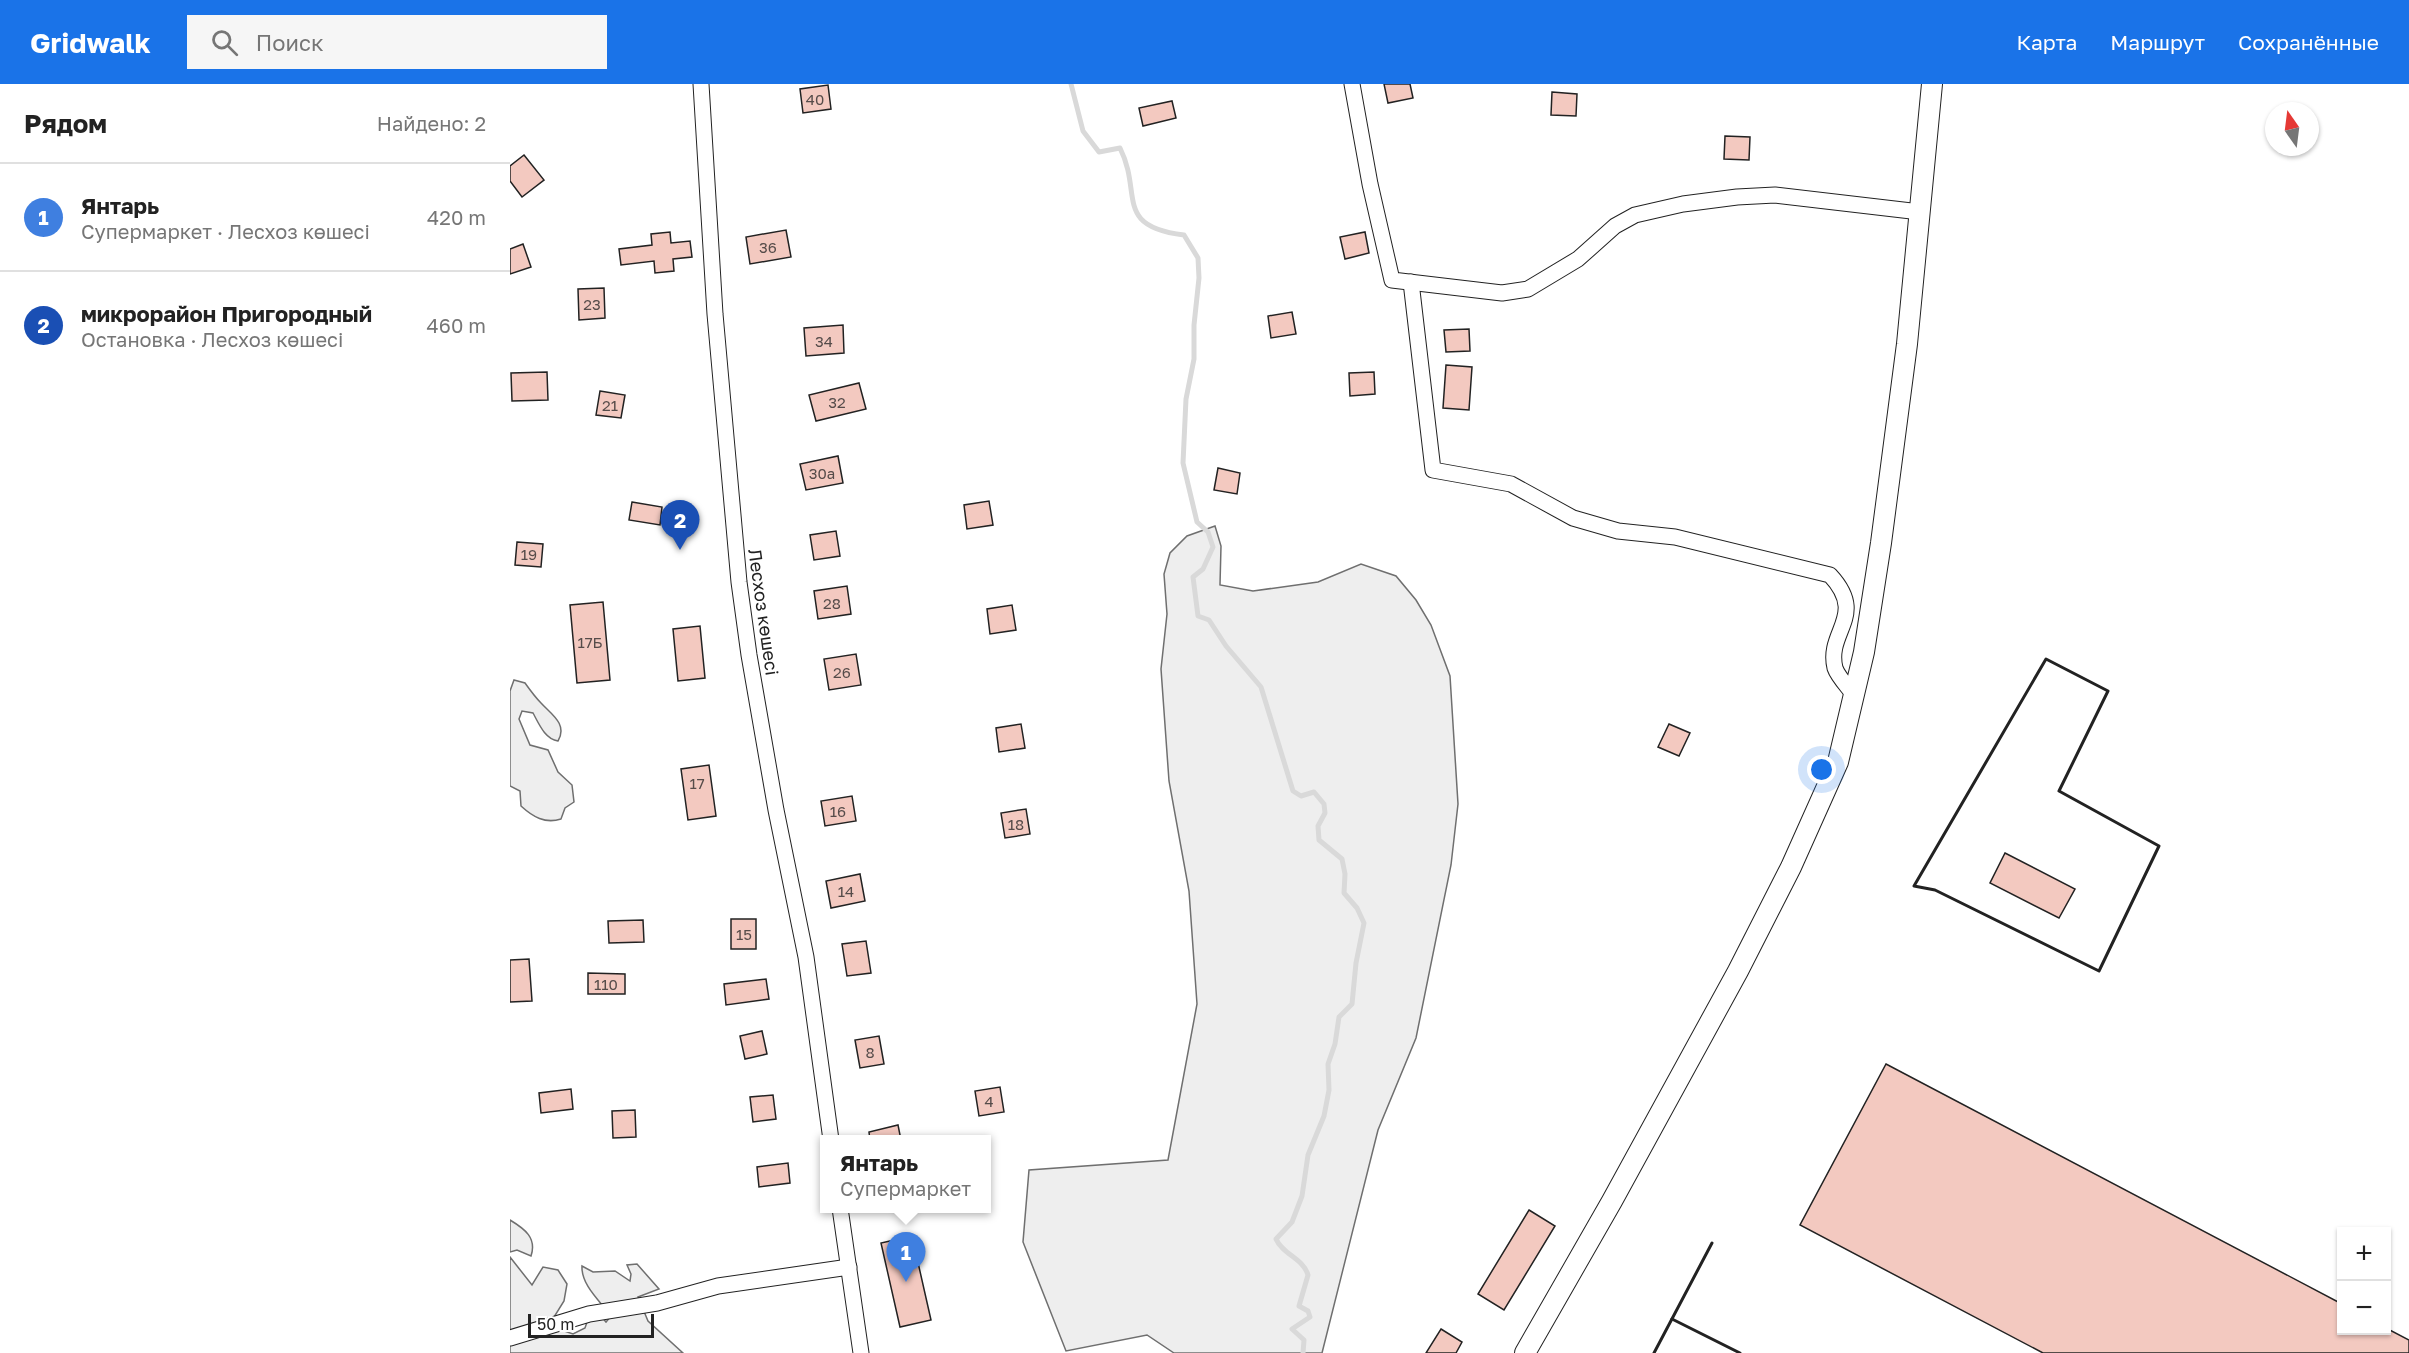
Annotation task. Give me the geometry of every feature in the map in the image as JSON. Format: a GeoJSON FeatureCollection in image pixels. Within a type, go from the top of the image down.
{"type":"FeatureCollection","features":[{"type":"Feature","properties":{"kind":"street","name":"Лесхоз көшесі"},"geometry":{"type":"LineString","coordinates":[[700,84],[715,315],[739,582],[749,655],[806,957],[830,1135]]}},
{"type":"Feature","properties":{"kind":"street"},"geometry":{"type":"LineString","coordinates":[[1352,84],[1370,184],[1392,280],[1502,293],[1528,289],[1578,260],[1615,226],[1635,215],[1694,202],[1775,195],[1920,212]]}},
{"type":"Feature","properties":{"kind":"street"},"geometry":{"type":"LineString","coordinates":[[1525,1353],[1665,1104],[1785,877],[1838,762],[1864,652],[1881,543],[1907,344],[1932,84]]}},
{"type":"Feature","properties":{"kind":"street"},"geometry":{"type":"LineString","coordinates":[[1411,282],[1433,470],[1511,484],[1573,518],[1618,531],[1674,537],[1830,575],[1840,586],[1847,603],[1846,619],[1837,646],[1835,668],[1854,695]]}},
{"type":"Feature","properties":{"kind":"street"},"geometry":{"type":"LineString","coordinates":[[841,1213],[861,1353]]}},
{"type":"Feature","properties":{"kind":"street"},"geometry":{"type":"LineString","coordinates":[[510,1338],[589,1314],[657,1303],[718,1286],[849,1267]]}},
{"type":"Feature","properties":{"kind":"shaded area"},"geometry":{"type":"Polygon","coordinates":[[[1215,526],[1221,546],[1220,585],[1253,591],[1318,582],[1361,564],[1396,576],[1416,600],[1431,625],[1450,676],[1458,804],[1451,865],[1416,1038],[1378,1130],[1322,1353],[1174,1353],[1147,1335],[1066,1351],[1023,1242],[1029,1170],[1168,1160],[1197,1004],[1189,891],[1169,781],[1161,669],[1167,614],[1164,574],[1170,553],[1187,536],[1215,526]]]}},
{"type":"Feature","properties":{"kind":"shaded area"},"geometry":{"type":"Polygon","coordinates":[[[514,680],[525,683],[560,724],[561,735],[558,741],[546,734],[533,713],[522,711],[519,719],[530,745],[548,750],[558,772],[572,785],[574,802],[565,808],[561,819],[544,820],[530,813],[521,806],[520,791],[510,786],[510,691],[514,680]]]}},
{"type":"Feature","properties":{"kind":"shaded area"},"geometry":{"type":"Polygon","coordinates":[[[510,1220],[531,1239],[531,1256],[517,1250],[510,1252],[510,1220]]]}},
{"type":"Feature","properties":{"kind":"shaded area"},"geometry":{"type":"Polygon","coordinates":[[[510,1257],[532,1285],[543,1267],[558,1270],[567,1284],[564,1301],[554,1317],[561,1330],[573,1334],[585,1328],[589,1316],[600,1315],[606,1322],[611,1316],[588,1286],[582,1266],[593,1272],[615,1271],[630,1281],[631,1274],[627,1265],[637,1264],[659,1289],[638,1297],[648,1321],[683,1353],[510,1353],[510,1257]]]}},
{"type":"Feature","properties":{"kind":"building"},"geometry":{"type":"Polygon","coordinates":[[[1384,84],[1410,84],[1413,98],[1388,103],[1384,84]]]}},
{"type":"Feature","properties":{"kind":"building"},"geometry":{"type":"Polygon","coordinates":[[[828,85],[831,109],[803,113],[800,89],[828,85]]]}},
{"type":"Feature","properties":{"kind":"building"},"geometry":{"type":"Polygon","coordinates":[[[1552,92],[1577,94],[1576,116],[1551,115],[1552,92]]]}},
{"type":"Feature","properties":{"kind":"building"},"geometry":{"type":"Polygon","coordinates":[[[1172,101],[1176,118],[1143,126],[1139,108],[1172,101]]]}},
{"type":"Feature","properties":{"kind":"building"},"geometry":{"type":"Polygon","coordinates":[[[1725,136],[1750,137],[1749,160],[1724,159],[1725,136]]]}},
{"type":"Feature","properties":{"kind":"building"},"geometry":{"type":"Polygon","coordinates":[[[524,155],[544,180],[522,197],[510,181],[510,166],[524,155]]]}},
{"type":"Feature","properties":{"kind":"building"},"geometry":{"type":"Polygon","coordinates":[[[786,230],[791,257],[750,264],[746,237],[786,230]]]}},
{"type":"Feature","properties":{"kind":"building"},"geometry":{"type":"Polygon","coordinates":[[[670,232],[671,243],[690,241],[692,257],[673,259],[674,271],[655,273],[654,261],[621,265],[619,249],[652,245],[651,234],[670,232]]]}},
{"type":"Feature","properties":{"kind":"building"},"geometry":{"type":"Polygon","coordinates":[[[1365,232],[1369,253],[1345,259],[1340,237],[1365,232]]]}},
{"type":"Feature","properties":{"kind":"building"},"geometry":{"type":"Polygon","coordinates":[[[523,244],[531,267],[510,274],[510,249],[523,244]]]}},
{"type":"Feature","properties":{"kind":"building"},"geometry":{"type":"Polygon","coordinates":[[[604,288],[605,318],[579,320],[578,289],[604,288]]]}},
{"type":"Feature","properties":{"kind":"building"},"geometry":{"type":"Polygon","coordinates":[[[1292,312],[1296,334],[1271,338],[1268,316],[1292,312]]]}},
{"type":"Feature","properties":{"kind":"building"},"geometry":{"type":"Polygon","coordinates":[[[843,325],[844,353],[806,356],[804,328],[843,325]]]}},
{"type":"Feature","properties":{"kind":"building"},"geometry":{"type":"Polygon","coordinates":[[[1469,329],[1470,351],[1446,352],[1444,330],[1469,329]]]}},
{"type":"Feature","properties":{"kind":"building"},"geometry":{"type":"Polygon","coordinates":[[[1446,365],[1472,367],[1469,410],[1443,408],[1446,365]]]}},
{"type":"Feature","properties":{"kind":"building"},"geometry":{"type":"Polygon","coordinates":[[[547,372],[548,400],[512,401],[511,373],[547,372]]]}},
{"type":"Feature","properties":{"kind":"building"},"geometry":{"type":"Polygon","coordinates":[[[1374,372],[1375,394],[1350,396],[1349,373],[1374,372]]]}},
{"type":"Feature","properties":{"kind":"building"},"geometry":{"type":"Polygon","coordinates":[[[859,383],[866,409],[816,421],[809,395],[859,383]]]}},
{"type":"Feature","properties":{"kind":"building"},"geometry":{"type":"Polygon","coordinates":[[[600,391],[625,395],[621,418],[596,415],[600,391]]]}},
{"type":"Feature","properties":{"kind":"building"},"geometry":{"type":"Polygon","coordinates":[[[838,456],[843,483],[806,490],[800,464],[838,456]]]}},
{"type":"Feature","properties":{"kind":"building"},"geometry":{"type":"Polygon","coordinates":[[[1218,468],[1240,473],[1237,494],[1214,490],[1218,468]]]}},
{"type":"Feature","properties":{"kind":"building"},"geometry":{"type":"Polygon","coordinates":[[[989,501],[993,525],[967,529],[964,505],[989,501]]]}},
{"type":"Feature","properties":{"kind":"building"},"geometry":{"type":"Polygon","coordinates":[[[632,502],[662,507],[660,525],[629,520],[632,502]]]}},
{"type":"Feature","properties":{"kind":"building"},"geometry":{"type":"Polygon","coordinates":[[[836,531],[840,556],[814,560],[810,535],[836,531]]]}},
{"type":"Feature","properties":{"kind":"building"},"geometry":{"type":"Polygon","coordinates":[[[517,542],[543,544],[541,567],[515,565],[517,542]]]}},
{"type":"Feature","properties":{"kind":"building"},"geometry":{"type":"Polygon","coordinates":[[[847,586],[851,614],[818,619],[814,591],[847,586]]]}},
{"type":"Feature","properties":{"kind":"building"},"geometry":{"type":"Polygon","coordinates":[[[603,602],[610,680],[577,683],[570,605],[603,602]]]}},
{"type":"Feature","properties":{"kind":"building"},"geometry":{"type":"Polygon","coordinates":[[[1012,605],[1016,630],[990,634],[987,609],[1012,605]]]}},
{"type":"Feature","properties":{"kind":"building"},"geometry":{"type":"Polygon","coordinates":[[[700,626],[705,678],[678,681],[673,629],[700,626]]]}},
{"type":"Feature","properties":{"kind":"building"},"geometry":{"type":"Polygon","coordinates":[[[856,654],[861,685],[829,690],[824,659],[856,654]]]}},
{"type":"Feature","properties":{"kind":"building"},"geometry":{"type":"Polygon","coordinates":[[[1021,724],[1025,748],[999,752],[996,728],[1021,724]]]}},
{"type":"Feature","properties":{"kind":"building"},"geometry":{"type":"Polygon","coordinates":[[[1669,724],[1690,733],[1679,756],[1658,747],[1669,724]]]}},
{"type":"Feature","properties":{"kind":"building"},"geometry":{"type":"Polygon","coordinates":[[[709,765],[716,816],[688,820],[681,769],[709,765]]]}},
{"type":"Feature","properties":{"kind":"building"},"geometry":{"type":"Polygon","coordinates":[[[852,796],[856,821],[825,826],[821,801],[852,796]]]}},
{"type":"Feature","properties":{"kind":"building"},"geometry":{"type":"Polygon","coordinates":[[[1026,809],[1030,834],[1005,838],[1001,813],[1026,809]]]}},
{"type":"Feature","properties":{"kind":"building"},"geometry":{"type":"Polygon","coordinates":[[[2005,853],[2075,889],[2059,918],[1990,883],[2005,853]]]}},
{"type":"Feature","properties":{"kind":"building"},"geometry":{"type":"Polygon","coordinates":[[[860,874],[865,901],[831,908],[826,881],[860,874]]]}},
{"type":"Feature","properties":{"kind":"building"},"geometry":{"type":"Polygon","coordinates":[[[731,919],[756,919],[756,949],[731,949],[731,919]]]}},
{"type":"Feature","properties":{"kind":"building"},"geometry":{"type":"Polygon","coordinates":[[[643,920],[644,942],[609,943],[608,921],[643,920]]]}},
{"type":"Feature","properties":{"kind":"building"},"geometry":{"type":"Polygon","coordinates":[[[866,941],[871,973],[847,976],[842,944],[866,941]]]}},
{"type":"Feature","properties":{"kind":"building"},"geometry":{"type":"Polygon","coordinates":[[[529,959],[532,1001],[510,1002],[510,960],[529,959]]]}},
{"type":"Feature","properties":{"kind":"building"},"geometry":{"type":"Polygon","coordinates":[[[588,973],[625,974],[625,994],[588,994],[588,973]]]}},
{"type":"Feature","properties":{"kind":"building"},"geometry":{"type":"Polygon","coordinates":[[[766,979],[769,999],[726,1005],[724,984],[766,979]]]}},
{"type":"Feature","properties":{"kind":"building"},"geometry":{"type":"Polygon","coordinates":[[[762,1031],[767,1054],[745,1059],[740,1036],[762,1031]]]}},
{"type":"Feature","properties":{"kind":"building"},"geometry":{"type":"Polygon","coordinates":[[[879,1036],[884,1064],[860,1068],[855,1040],[879,1036]]]}},
{"type":"Feature","properties":{"kind":"building"},"geometry":{"type":"Polygon","coordinates":[[[1886,1064],[2337,1301],[2337,1335],[2391,1335],[2391,1331],[2409,1340],[2409,1353],[2043,1353],[1800,1225],[1886,1064]]]}},
{"type":"Feature","properties":{"kind":"building"},"geometry":{"type":"Polygon","coordinates":[[[1000,1087],[1004,1112],[979,1116],[975,1091],[1000,1087]]]}},
{"type":"Feature","properties":{"kind":"building"},"geometry":{"type":"Polygon","coordinates":[[[571,1089],[573,1109],[541,1113],[539,1093],[571,1089]]]}},
{"type":"Feature","properties":{"kind":"building"},"geometry":{"type":"Polygon","coordinates":[[[773,1095],[776,1119],[753,1122],[750,1097],[773,1095]]]}},
{"type":"Feature","properties":{"kind":"building"},"geometry":{"type":"Polygon","coordinates":[[[635,1110],[636,1137],[613,1138],[612,1111],[635,1110]]]}},
{"type":"Feature","properties":{"kind":"building"},"geometry":{"type":"Polygon","coordinates":[[[898,1125],[900,1135],[869,1135],[869,1132],[898,1125]]]}},
{"type":"Feature","properties":{"kind":"building"},"geometry":{"type":"Polygon","coordinates":[[[788,1163],[790,1183],[759,1187],[757,1167],[788,1163]]]}},
{"type":"Feature","properties":{"kind":"building"},"geometry":{"type":"Polygon","coordinates":[[[1529,1210],[1555,1226],[1504,1310],[1478,1294],[1529,1210]]]}},
{"type":"Feature","properties":{"kind":"building"},"geometry":{"type":"Polygon","coordinates":[[[912,1236],[931,1320],[900,1327],[881,1243],[912,1236]]]}},
{"type":"Feature","properties":{"kind":"building"},"geometry":{"type":"Polygon","coordinates":[[[1441,1329],[1462,1342],[1456,1353],[1426,1353],[1441,1329]]]}},
{"type":"Feature","properties":{"kind":"waterway"},"geometry":{"type":"LineString","coordinates":[[1071,84],[1083,131],[1099,152],[1120,148],[1130,180],[1134,205],[1139,216],[1147,224],[1162,231],[1184,235],[1198,258],[1194,359],[1186,399],[1183,463],[1197,522],[1208,532],[1213,547],[1203,569],[1193,577],[1198,616],[1209,620],[1226,646],[1261,687],[1293,791],[1301,796],[1314,792],[1324,804],[1325,813],[1318,826],[1319,840],[1342,859],[1345,874],[1344,893],[1357,908],[1364,923],[1356,963],[1352,1004],[1339,1017],[1335,1044],[1328,1064],[1329,1090],[1324,1116],[1308,1155],[1302,1196],[1292,1222],[1276,1239],[1283,1249],[1302,1264],[1308,1275],[1299,1306],[1308,1311],[1310,1317],[1292,1329],[1304,1340],[1303,1353]]}},
{"type":"Feature","properties":{"kind":"wall"},"geometry":{"type":"LineString","coordinates":[[2046,659],[2108,691],[2059,791],[2159,846],[2099,971],[1935,890],[1914,886],[2046,659]]}},
{"type":"Feature","properties":{"kind":"wall"},"geometry":{"type":"LineString","coordinates":[[1654,1353],[1712,1243]]}},
{"type":"Feature","properties":{"kind":"wall"},"geometry":{"type":"LineString","coordinates":[[1672,1319],[1740,1353]]}},
{"type":"Feature","properties":{"kind":"place","name":"микрорайон Пригородный"},"geometry":{"type":"Point","coordinates":[680,550]}},
{"type":"Feature","properties":{"kind":"place","name":"Янтарь"},"geometry":{"type":"Point","coordinates":[906,1282]}}]}
